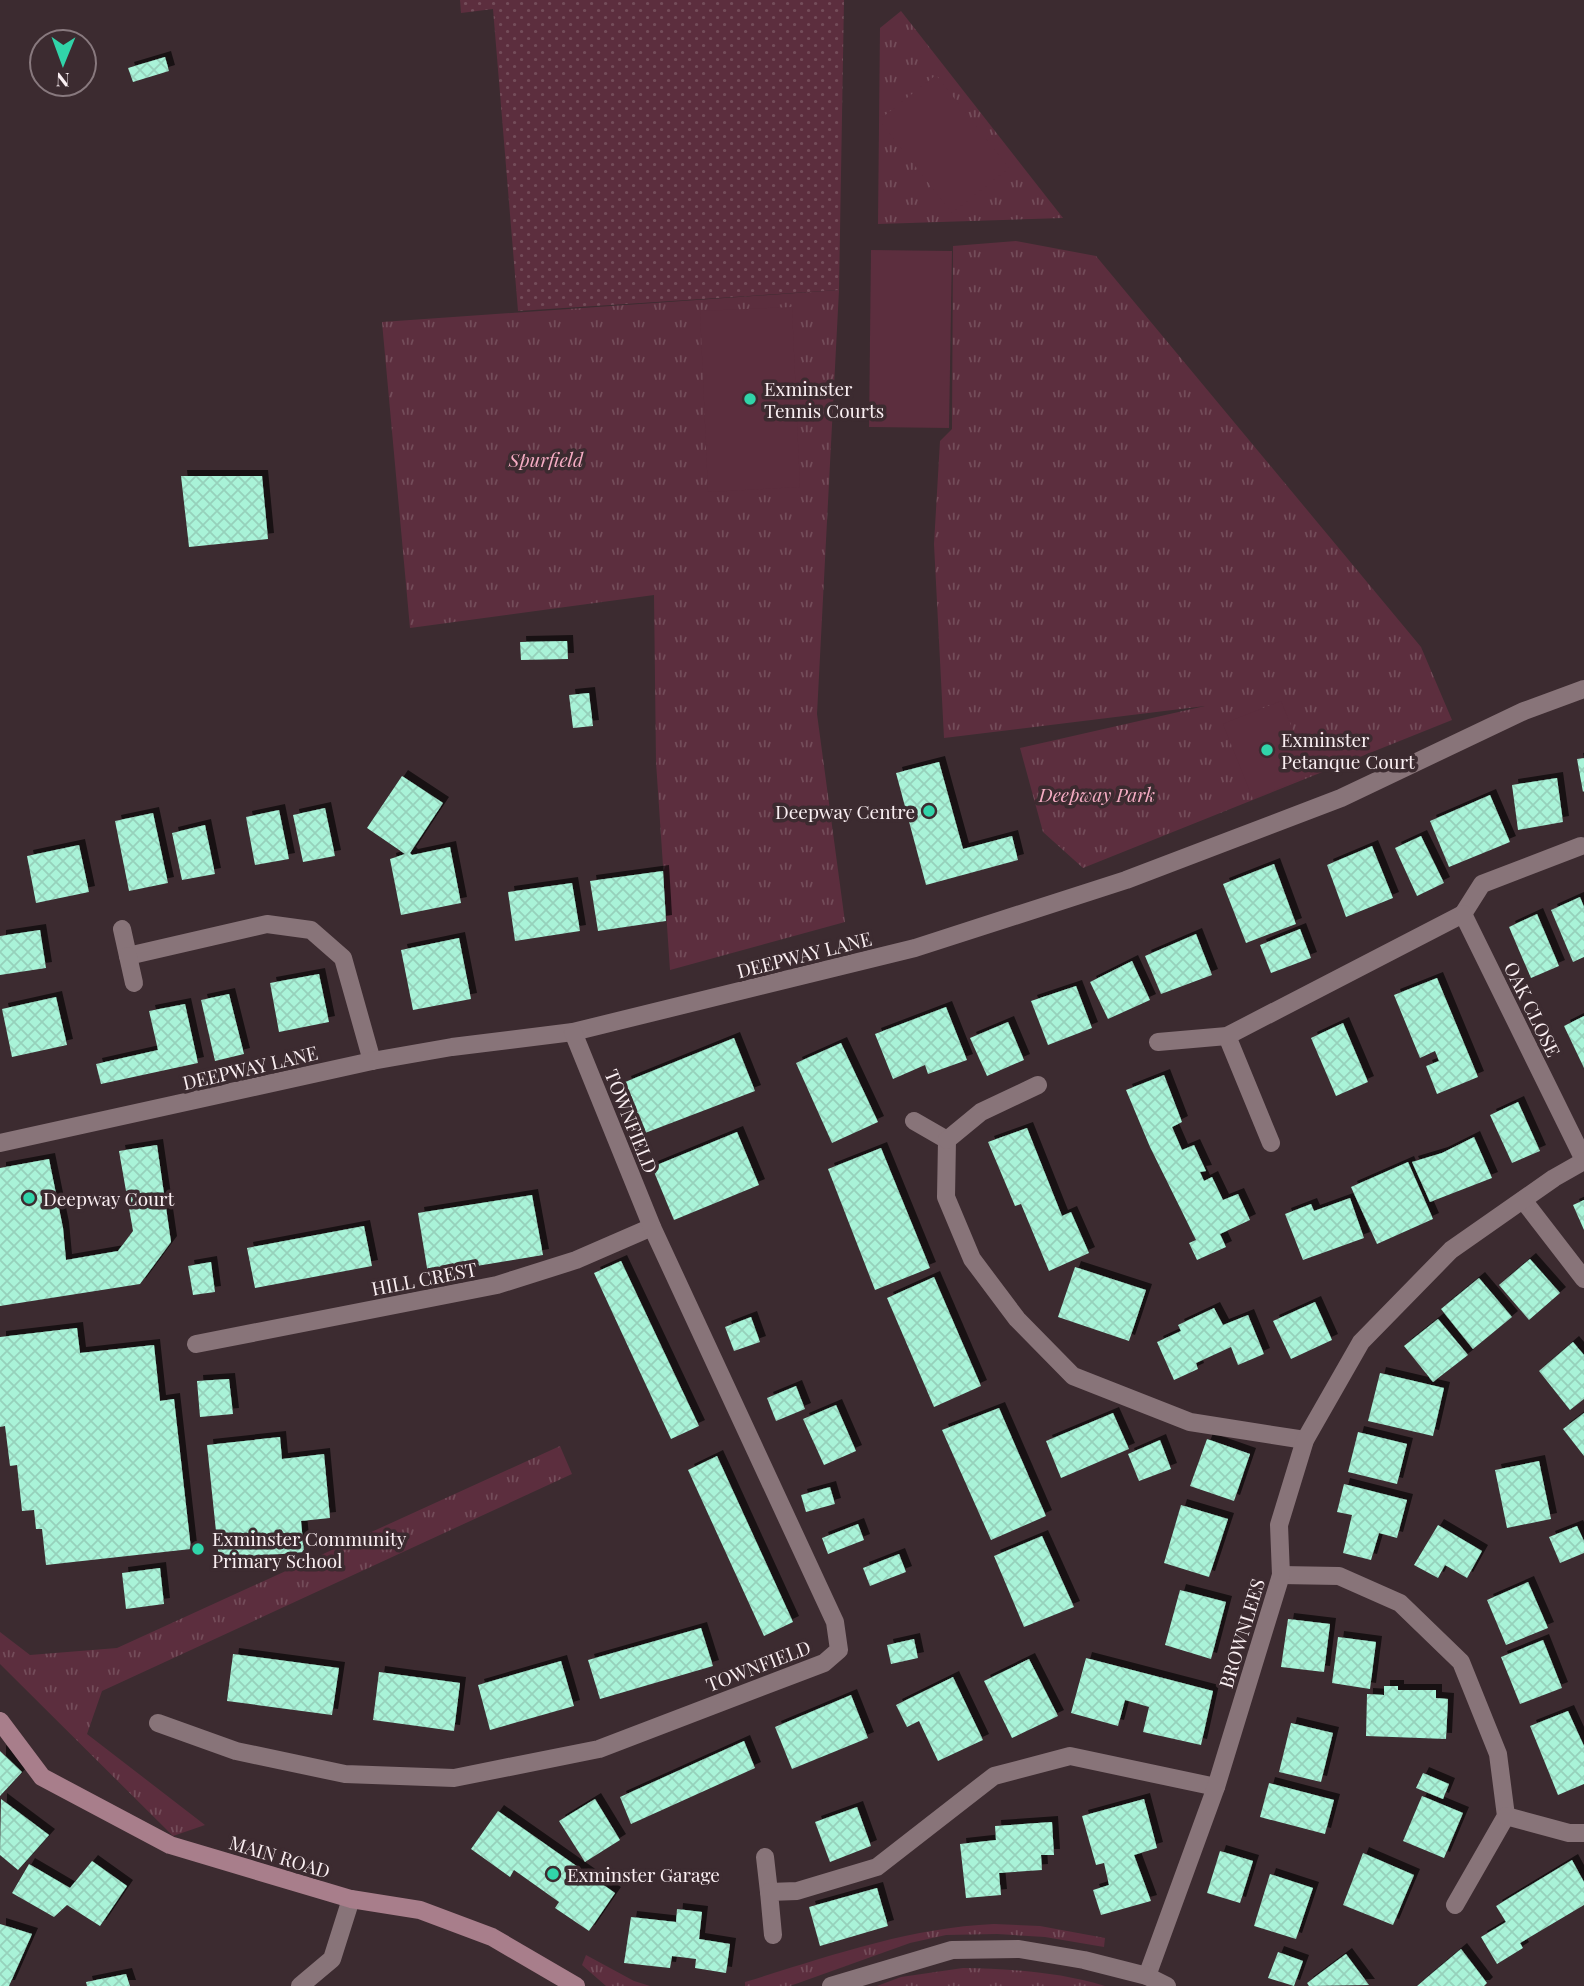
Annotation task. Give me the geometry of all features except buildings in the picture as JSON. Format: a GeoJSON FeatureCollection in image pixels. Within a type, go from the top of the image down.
{"type":"FeatureCollection","features":[{"type":"Feature","properties":{"kind":"street","name":"DEEPWAY LANE"},"geometry":{"type":"LineString","coordinates":[[0,1143],[372,1061],[453,1047],[573,1032],[876,959],[1126,880],[1341,798],[1524,711],[1584,689]]}},
{"type":"Feature","properties":{"kind":"street"},"geometry":{"type":"LineString","coordinates":[[1158,1042],[1227,1036],[1463,914],[1482,884],[1581,846]]}},
{"type":"Feature","properties":{"kind":"street","name":"OAK CLOSE"},"geometry":{"type":"LineString","coordinates":[[1463,914],[1584,1160]]}},
{"type":"Feature","properties":{"kind":"street"},"geometry":{"type":"LineString","coordinates":[[128,956],[267,924],[312,930],[343,958],[372,1061]]}},
{"type":"Feature","properties":{"kind":"street"},"geometry":{"type":"LineString","coordinates":[[122,929],[134,983]]}},
{"type":"Feature","properties":{"kind":"street","name":"TOWNFIELD"},"geometry":{"type":"LineString","coordinates":[[158,1723],[236,1751],[345,1774],[454,1778],[599,1749],[824,1663],[839,1650],[835,1622],[652,1227],[573,1032]]}},
{"type":"Feature","properties":{"kind":"street"},"geometry":{"type":"LineString","coordinates":[[1227,1036],[1271,1143]]}},
{"type":"Feature","properties":{"kind":"street"},"geometry":{"type":"LineString","coordinates":[[1038,1086],[981,1112],[947,1140],[946,1197],[972,1259],[1017,1318],[1073,1377],[1190,1422],[1305,1440]]}},
{"type":"Feature","properties":{"kind":"street"},"geometry":{"type":"LineString","coordinates":[[914,1121],[947,1140]]}},
{"type":"Feature","properties":{"kind":"street","name":"BROWNLEES"},"geometry":{"type":"LineString","coordinates":[[1147,1976],[1216,1787],[1281,1575],[1279,1525],[1305,1440],[1361,1342],[1451,1250],[1584,1160]]}},
{"type":"Feature","properties":{"kind":"street"},"geometry":{"type":"LineString","coordinates":[[1523,1200],[1584,1279]]}},
{"type":"Feature","properties":{"kind":"street","name":"HILL CREST"},"geometry":{"type":"LineString","coordinates":[[196,1344],[497,1285],[576,1260],[652,1227]]}},
{"type":"Feature","properties":{"kind":"street"},"geometry":{"type":"LineString","coordinates":[[1281,1575],[1339,1576],[1400,1603],[1461,1662],[1498,1754],[1506,1816],[1455,1905]]}},
{"type":"Feature","properties":{"kind":"street","name":"MAIN ROAD"},"geometry":{"type":"LineString","coordinates":[[0,1721],[42,1777],[170,1845],[351,1899],[420,1910],[492,1937],[576,1986]]}},
{"type":"Feature","properties":{"kind":"street"},"geometry":{"type":"LineString","coordinates":[[769,1892],[797,1891],[877,1867],[994,1776],[1070,1756],[1216,1787]]}},
{"type":"Feature","properties":{"kind":"street"},"geometry":{"type":"LineString","coordinates":[[1506,1816],[1559,1831],[1584,1833]]}},
{"type":"Feature","properties":{"kind":"street"},"geometry":{"type":"LineString","coordinates":[[765,1857],[773,1935]]}},
{"type":"Feature","properties":{"kind":"street"},"geometry":{"type":"LineString","coordinates":[[300,1986],[332,1959],[351,1899]]}},
{"type":"Feature","properties":{"kind":"street"},"geometry":{"type":"LineString","coordinates":[[831,1986],[952,1950],[1019,1949],[1084,1960],[1147,1976],[1167,1986]]}},
{"type":"Feature","properties":{"kind":"green space"},"geometry":{"type":"Polygon","coordinates":[[[460,0],[844,0],[839,290],[518,311],[493,9],[461,13],[460,0]]]}},
{"type":"Feature","properties":{"kind":"green space"},"geometry":{"type":"Polygon","coordinates":[[[901,11],[1063,218],[878,224],[880,28],[901,11]]]}},
{"type":"Feature","properties":{"kind":"green space"},"geometry":{"type":"Polygon","coordinates":[[[936,75],[1009,168],[952,213],[879,120],[936,75]]]}},
{"type":"Feature","properties":{"kind":"green space","name":"Deepway Park"},"geometry":{"type":"Polygon","coordinates":[[[1016,241],[1096,256],[1421,647],[1452,720],[1083,868],[1043,832],[1020,748],[1205,706],[944,738],[934,544],[940,441],[952,429],[953,246],[1016,241]]]}},
{"type":"Feature","properties":{"kind":"green space"},"geometry":{"type":"Polygon","coordinates":[[[871,250],[952,251],[949,428],[869,427],[871,250]]]}},
{"type":"Feature","properties":{"kind":"green space","name":"Spurfield"},"geometry":{"type":"Polygon","coordinates":[[[839,290],[817,714],[845,922],[670,970],[656,762],[654,595],[410,628],[382,322],[839,290]]]}},
{"type":"Feature","properties":{"kind":"green space","name":"Exminster Tennis Courts"},"geometry":{"type":"Polygon","coordinates":[[[792,307],[800,487],[708,492],[700,311],[792,307]]]}},
{"type":"Feature","properties":{"kind":"green space","name":"Exminster Petanque Court"},"geometry":{"type":"Polygon","coordinates":[[[1281,701],[1311,775],[1253,799],[1223,724],[1281,701]]]}},
{"type":"Feature","properties":{"kind":"green space"},"geometry":{"type":"Polygon","coordinates":[[[560,1446],[572,1474],[102,1691],[87,1734],[205,1825],[173,1836],[0,1664],[0,1632],[30,1655],[117,1648],[560,1446]]]}},
{"type":"Feature","properties":{"kind":"green space"},"geometry":{"type":"Polygon","coordinates":[[[994,1924],[1040,1926],[1105,1938],[1104,1947],[1045,1937],[946,1935],[910,1943],[790,1986],[745,1986],[745,1982],[868,1945],[930,1931],[994,1924]]]}},
{"type":"Feature","properties":{"kind":"green space"},"geometry":{"type":"Polygon","coordinates":[[[586,1955],[634,1981],[650,1986],[606,1986],[582,1965],[586,1955]]]}},
{"type":"Feature","properties":{"kind":"green space"},"geometry":{"type":"Polygon","coordinates":[[[963,1968],[1035,1972],[1105,1986],[877,1986],[901,1977],[963,1968]]]}},
{"type":"Feature","properties":{"kind":"place","name":"Exminster Tennis Courts"},"geometry":{"type":"Point","coordinates":[750,399]}},
{"type":"Feature","properties":{"kind":"place","name":"Exminster Petanque Court"},"geometry":{"type":"Point","coordinates":[1267,750]}},
{"type":"Feature","properties":{"kind":"place","name":"Deepway Centre"},"geometry":{"type":"Point","coordinates":[929,811]}},
{"type":"Feature","properties":{"kind":"place","name":"Deepway Court"},"geometry":{"type":"Point","coordinates":[29,1198]}},
{"type":"Feature","properties":{"kind":"place","name":"Exminster Community Primary School"},"geometry":{"type":"Point","coordinates":[198,1549]}},
{"type":"Feature","properties":{"kind":"place","name":"Exminster Garage"},"geometry":{"type":"Point","coordinates":[553,1874]}}]}
